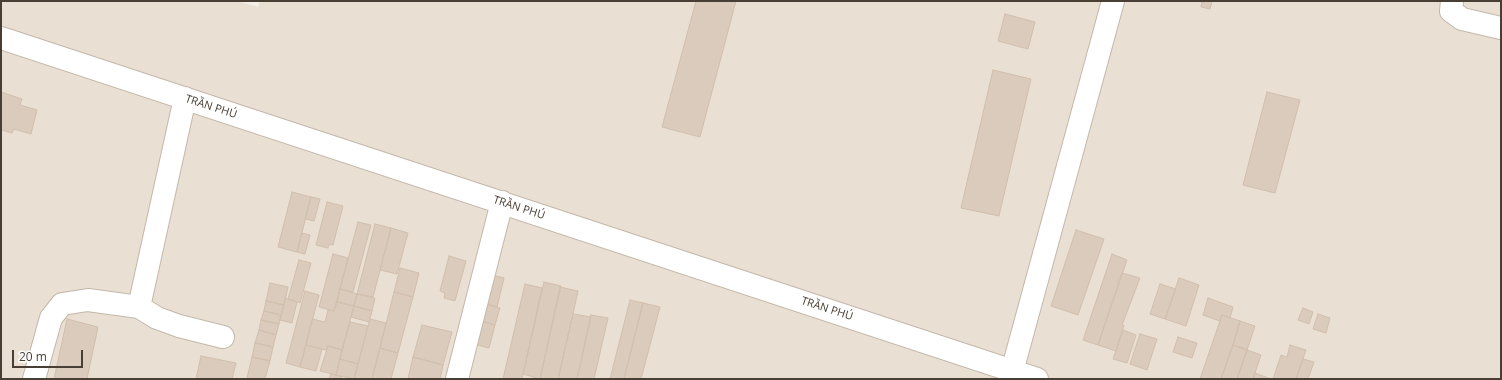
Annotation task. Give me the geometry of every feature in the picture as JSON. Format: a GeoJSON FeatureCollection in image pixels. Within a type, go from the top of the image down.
{"type":"FeatureCollection","features":[{"type":"Feature","properties":{"kind":"street"},"geometry":{"type":"LineString","coordinates":[[1011,374],[1113,1]]}},
{"type":"Feature","properties":{"kind":"street"},"geometry":{"type":"LineString","coordinates":[[1452,1],[1451,11],[1462,20],[1501,28]]}},
{"type":"Feature","properties":{"kind":"street","name":"TRẦN PHÚ"},"geometry":{"type":"LineString","coordinates":[[1,38],[502,202],[1011,374],[1037,379]]}},
{"type":"Feature","properties":{"kind":"street"},"geometry":{"type":"LineString","coordinates":[[139,307],[185,98]]}},
{"type":"Feature","properties":{"kind":"street"},"geometry":{"type":"LineString","coordinates":[[457,379],[502,202]]}},
{"type":"Feature","properties":{"kind":"street"},"geometry":{"type":"LineString","coordinates":[[34,379],[51,318],[62,304],[88,300],[139,307],[157,318],[179,326],[223,337]]}},
{"type":"Feature","properties":{"kind":"shaded area"},"geometry":{"type":"Polygon","coordinates":[[[1,1],[237,1],[258,7],[260,1],[1501,1],[1501,379],[1,379],[1,1]]]}},
{"type":"Feature","properties":{"kind":"building"},"geometry":{"type":"Polygon","coordinates":[[[696,1],[736,1],[700,137],[662,127],[696,1]]]}},
{"type":"Feature","properties":{"kind":"building"},"geometry":{"type":"Polygon","coordinates":[[[1202,1],[1212,1],[1210,9],[1201,7],[1202,1]]]}},
{"type":"Feature","properties":{"kind":"building"},"geometry":{"type":"Polygon","coordinates":[[[1005,14],[1035,22],[1028,49],[998,41],[1005,14]]]}},
{"type":"Feature","properties":{"kind":"building"},"geometry":{"type":"Polygon","coordinates":[[[993,70],[1031,79],[999,216],[961,208],[993,70]]]}},
{"type":"Feature","properties":{"kind":"building"},"geometry":{"type":"Polygon","coordinates":[[[1,92],[22,99],[20,105],[37,110],[31,134],[14,129],[12,133],[1,130],[1,92]]]}},
{"type":"Feature","properties":{"kind":"building"},"geometry":{"type":"Polygon","coordinates":[[[1267,92],[1300,100],[1275,193],[1243,185],[1267,92]]]}},
{"type":"Feature","properties":{"kind":"building"},"geometry":{"type":"Polygon","coordinates":[[[292,192],[311,197],[297,252],[278,247],[292,192]]]}},
{"type":"Feature","properties":{"kind":"building"},"geometry":{"type":"Polygon","coordinates":[[[311,197],[320,199],[314,221],[305,219],[311,197]]]}},
{"type":"Feature","properties":{"kind":"building"},"geometry":{"type":"Polygon","coordinates":[[[327,202],[343,206],[333,245],[329,244],[328,248],[316,245],[327,202]]]}},
{"type":"Feature","properties":{"kind":"building"},"geometry":{"type":"Polygon","coordinates":[[[358,222],[371,225],[353,292],[340,289],[358,222]]]}},
{"type":"Feature","properties":{"kind":"building"},"geometry":{"type":"Polygon","coordinates":[[[375,224],[391,228],[373,297],[357,294],[375,224]]]}},
{"type":"Feature","properties":{"kind":"building"},"geometry":{"type":"Polygon","coordinates":[[[391,228],[408,233],[397,274],[380,270],[391,228]]]}},
{"type":"Feature","properties":{"kind":"building"},"geometry":{"type":"Polygon","coordinates":[[[1076,230],[1104,239],[1078,315],[1051,306],[1076,230]]]}},
{"type":"Feature","properties":{"kind":"building"},"geometry":{"type":"Polygon","coordinates":[[[302,233],[310,235],[305,254],[297,252],[302,233]]]}},
{"type":"Feature","properties":{"kind":"building"},"geometry":{"type":"Polygon","coordinates":[[[333,254],[348,258],[334,311],[319,307],[333,254]]]}},
{"type":"Feature","properties":{"kind":"building"},"geometry":{"type":"Polygon","coordinates":[[[1112,254],[1127,260],[1098,345],[1083,340],[1112,254]]]}},
{"type":"Feature","properties":{"kind":"building"},"geometry":{"type":"Polygon","coordinates":[[[449,256],[466,261],[455,301],[444,298],[445,293],[440,291],[449,256]]]}},
{"type":"Feature","properties":{"kind":"building"},"geometry":{"type":"Polygon","coordinates":[[[299,260],[311,263],[300,303],[288,299],[299,260]]]}},
{"type":"Feature","properties":{"kind":"building"},"geometry":{"type":"Polygon","coordinates":[[[400,268],[419,273],[413,297],[394,292],[400,268]]]}},
{"type":"Feature","properties":{"kind":"building"},"geometry":{"type":"Polygon","coordinates":[[[1122,273],[1140,278],[1122,325],[1124,325],[1116,351],[1098,345],[1122,273]]]}},
{"type":"Feature","properties":{"kind":"building"},"geometry":{"type":"Polygon","coordinates":[[[492,275],[504,278],[497,307],[485,304],[492,275]]]}},
{"type":"Feature","properties":{"kind":"building"},"geometry":{"type":"Polygon","coordinates":[[[1179,278],[1199,285],[1186,326],[1165,319],[1179,278]]]}},
{"type":"Feature","properties":{"kind":"building"},"geometry":{"type":"Polygon","coordinates":[[[544,282],[561,286],[540,379],[523,374],[544,282]]]}},
{"type":"Feature","properties":{"kind":"building"},"geometry":{"type":"Polygon","coordinates":[[[270,283],[288,287],[284,305],[266,301],[270,283]]]}},
{"type":"Feature","properties":{"kind":"building"},"geometry":{"type":"Polygon","coordinates":[[[525,284],[542,288],[522,379],[503,379],[525,284]]]}},
{"type":"Feature","properties":{"kind":"building"},"geometry":{"type":"Polygon","coordinates":[[[1160,284],[1176,289],[1165,319],[1150,314],[1160,284]]]}},
{"type":"Feature","properties":{"kind":"building"},"geometry":{"type":"Polygon","coordinates":[[[560,287],[578,291],[573,314],[558,379],[540,379],[560,287]]]}},
{"type":"Feature","properties":{"kind":"building"},"geometry":{"type":"Polygon","coordinates":[[[340,289],[357,294],[354,306],[337,302],[340,289]]]}},
{"type":"Feature","properties":{"kind":"building"},"geometry":{"type":"Polygon","coordinates":[[[305,291],[319,295],[300,367],[286,363],[305,291]]]}},
{"type":"Feature","properties":{"kind":"building"},"geometry":{"type":"Polygon","coordinates":[[[394,292],[413,297],[398,353],[380,348],[394,292]]]}},
{"type":"Feature","properties":{"kind":"building"},"geometry":{"type":"Polygon","coordinates":[[[357,294],[375,298],[372,311],[354,306],[357,294]]]}},
{"type":"Feature","properties":{"kind":"building"},"geometry":{"type":"Polygon","coordinates":[[[285,298],[297,302],[292,323],[280,320],[285,298]]]}},
{"type":"Feature","properties":{"kind":"building"},"geometry":{"type":"Polygon","coordinates":[[[1208,298],[1233,307],[1230,318],[1222,315],[1220,321],[1203,315],[1208,298]]]}},
{"type":"Feature","properties":{"kind":"building"},"geometry":{"type":"Polygon","coordinates":[[[630,300],[643,303],[624,379],[610,379],[630,300]]]}},
{"type":"Feature","properties":{"kind":"building"},"geometry":{"type":"Polygon","coordinates":[[[266,301],[284,305],[281,315],[264,311],[266,301]]]}},
{"type":"Feature","properties":{"kind":"building"},"geometry":{"type":"Polygon","coordinates":[[[337,302],[354,306],[342,350],[328,346],[326,350],[306,345],[312,319],[325,322],[328,310],[334,311],[337,302]]]}},
{"type":"Feature","properties":{"kind":"building"},"geometry":{"type":"Polygon","coordinates":[[[482,303],[500,308],[495,325],[477,320],[482,303]]]}},
{"type":"Feature","properties":{"kind":"building"},"geometry":{"type":"Polygon","coordinates":[[[643,303],[660,307],[641,379],[624,379],[643,303]]]}},
{"type":"Feature","properties":{"kind":"building"},"geometry":{"type":"Polygon","coordinates":[[[354,306],[372,311],[369,322],[351,317],[354,306]]]}},
{"type":"Feature","properties":{"kind":"building"},"geometry":{"type":"Polygon","coordinates":[[[1303,308],[1313,312],[1309,324],[1298,320],[1303,308]]]}},
{"type":"Feature","properties":{"kind":"building"},"geometry":{"type":"Polygon","coordinates":[[[264,311],[281,315],[279,324],[261,320],[264,311]]]}},
{"type":"Feature","properties":{"kind":"building"},"geometry":{"type":"Polygon","coordinates":[[[573,314],[591,317],[577,379],[558,379],[573,314]]]}},
{"type":"Feature","properties":{"kind":"building"},"geometry":{"type":"Polygon","coordinates":[[[1318,314],[1330,318],[1326,333],[1313,329],[1318,314]]]}},
{"type":"Feature","properties":{"kind":"building"},"geometry":{"type":"Polygon","coordinates":[[[591,315],[608,318],[594,379],[577,379],[591,315]]]}},
{"type":"Feature","properties":{"kind":"building"},"geometry":{"type":"Polygon","coordinates":[[[1222,315],[1240,321],[1233,345],[1221,379],[1200,379],[1222,315]]]}},
{"type":"Feature","properties":{"kind":"building"},"geometry":{"type":"Polygon","coordinates":[[[67,319],[98,327],[87,379],[54,379],[67,319]]]}},
{"type":"Feature","properties":{"kind":"building"},"geometry":{"type":"Polygon","coordinates":[[[370,319],[386,323],[372,379],[354,379],[370,319]]]}},
{"type":"Feature","properties":{"kind":"building"},"geometry":{"type":"Polygon","coordinates":[[[261,320],[279,324],[276,335],[259,330],[261,320]]]}},
{"type":"Feature","properties":{"kind":"building"},"geometry":{"type":"Polygon","coordinates":[[[477,320],[495,325],[489,348],[470,343],[477,320]]]}},
{"type":"Feature","properties":{"kind":"building"},"geometry":{"type":"Polygon","coordinates":[[[1240,321],[1255,326],[1247,350],[1233,345],[1240,321]]]}},
{"type":"Feature","properties":{"kind":"building"},"geometry":{"type":"Polygon","coordinates":[[[350,322],[368,326],[358,364],[340,359],[350,322]]]}},
{"type":"Feature","properties":{"kind":"building"},"geometry":{"type":"Polygon","coordinates":[[[422,325],[452,332],[443,365],[413,357],[422,325]]]}},
{"type":"Feature","properties":{"kind":"building"},"geometry":{"type":"Polygon","coordinates":[[[259,330],[276,335],[273,347],[255,343],[259,330]]]}},
{"type":"Feature","properties":{"kind":"building"},"geometry":{"type":"Polygon","coordinates":[[[1123,330],[1136,335],[1127,363],[1113,359],[1123,330]]]}},
{"type":"Feature","properties":{"kind":"building"},"geometry":{"type":"Polygon","coordinates":[[[1140,334],[1157,339],[1147,370],[1130,364],[1140,334]]]}},
{"type":"Feature","properties":{"kind":"building"},"geometry":{"type":"Polygon","coordinates":[[[1178,337],[1197,343],[1192,358],[1173,352],[1178,337]]]}},
{"type":"Feature","properties":{"kind":"building"},"geometry":{"type":"Polygon","coordinates":[[[255,343],[273,347],[270,361],[252,357],[255,343]]]}},
{"type":"Feature","properties":{"kind":"building"},"geometry":{"type":"Polygon","coordinates":[[[306,345],[322,349],[316,371],[300,367],[306,345]]]}},
{"type":"Feature","properties":{"kind":"building"},"geometry":{"type":"Polygon","coordinates":[[[1233,345],[1247,350],[1237,379],[1221,379],[1233,345]]]}},
{"type":"Feature","properties":{"kind":"building"},"geometry":{"type":"Polygon","coordinates":[[[1290,345],[1306,350],[1296,379],[1273,379],[1281,355],[1287,357],[1290,345]]]}},
{"type":"Feature","properties":{"kind":"building"},"geometry":{"type":"Polygon","coordinates":[[[328,346],[342,350],[336,375],[320,371],[328,346]]]}},
{"type":"Feature","properties":{"kind":"building"},"geometry":{"type":"Polygon","coordinates":[[[380,348],[398,353],[391,379],[372,379],[380,348]]]}},
{"type":"Feature","properties":{"kind":"building"},"geometry":{"type":"Polygon","coordinates":[[[1247,350],[1261,355],[1253,379],[1237,379],[1247,350]]]}},
{"type":"Feature","properties":{"kind":"building"},"geometry":{"type":"Polygon","coordinates":[[[201,356],[236,363],[232,379],[196,379],[201,356]]]}},
{"type":"Feature","properties":{"kind":"building"},"geometry":{"type":"Polygon","coordinates":[[[252,357],[270,361],[265,379],[247,378],[252,357]]]}},
{"type":"Feature","properties":{"kind":"building"},"geometry":{"type":"Polygon","coordinates":[[[413,357],[443,365],[440,379],[408,379],[413,357]]]}},
{"type":"Feature","properties":{"kind":"building"},"geometry":{"type":"Polygon","coordinates":[[[340,359],[358,364],[354,379],[336,375],[340,359]]]}},
{"type":"Feature","properties":{"kind":"building"},"geometry":{"type":"Polygon","coordinates":[[[1303,359],[1314,362],[1308,379],[1296,379],[1303,359]]]}},
{"type":"Feature","properties":{"kind":"building"},"geometry":{"type":"Polygon","coordinates":[[[1255,373],[1271,379],[1253,379],[1255,373]]]}},
{"type":"Feature","properties":{"kind":"building"},"geometry":{"type":"Polygon","coordinates":[[[331,374],[342,377],[341,379],[329,379],[331,374]]]}}]}
